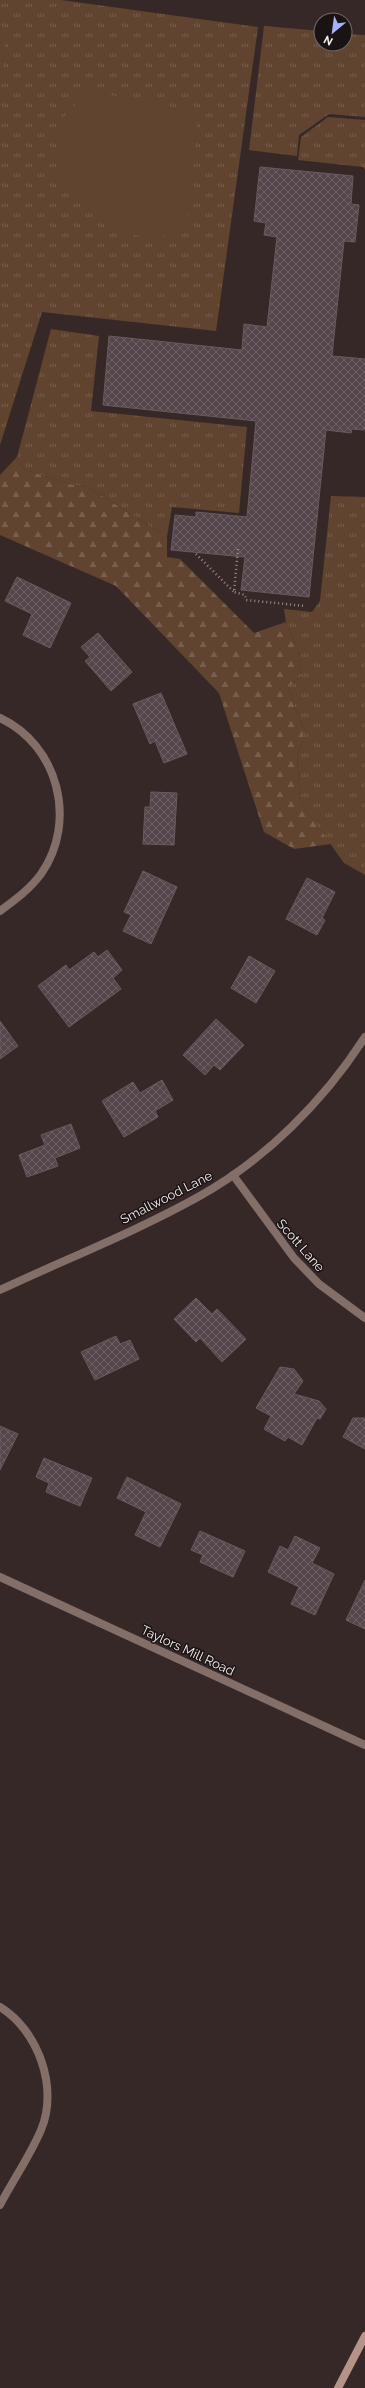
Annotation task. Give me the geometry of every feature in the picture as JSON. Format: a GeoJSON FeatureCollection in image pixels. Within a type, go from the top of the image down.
{"type":"FeatureCollection","features":[{"type":"Feature","properties":{"kind":"street"},"geometry":{"type":"LineString","coordinates":[[0,718],[22,731],[43,755],[56,781],[60,816],[52,853],[41,873],[28,889],[0,911]]}},
{"type":"Feature","properties":{"kind":"street","name":"Smallwood Lane"},"geometry":{"type":"LineString","coordinates":[[0,1290],[166,1214],[199,1197],[233,1174],[284,1134],[327,1089],[365,1037]]}},
{"type":"Feature","properties":{"kind":"street","name":"Scott Lane"},"geometry":{"type":"LineString","coordinates":[[233,1174],[294,1258],[319,1284],[365,1318]]}},
{"type":"Feature","properties":{"kind":"street","name":"Taylors Mill Road"},"geometry":{"type":"LineString","coordinates":[[0,1576],[365,1745]]}},
{"type":"Feature","properties":{"kind":"street"},"geometry":{"type":"LineString","coordinates":[[0,2007],[24,2028],[35,2046],[46,2081],[47,2097],[41,2129],[0,2205]]}},
{"type":"Feature","properties":{"kind":"street"},"geometry":{"type":"LineString","coordinates":[[338,2388],[365,2336]]}},
{"type":"Feature","properties":{"kind":"path"},"geometry":{"type":"LineString","coordinates":[[234,592],[238,549]]}},
{"type":"Feature","properties":{"kind":"path"},"geometry":{"type":"LineString","coordinates":[[196,554],[234,592],[245,594],[246,600],[306,606]]}},
{"type":"Feature","properties":{"kind":"green space"},"geometry":{"type":"Polygon","coordinates":[[[0,0],[61,0],[258,27],[216,331],[42,312],[0,445],[0,0]]]}},
{"type":"Feature","properties":{"kind":"green space"},"geometry":{"type":"Polygon","coordinates":[[[264,26],[313,30],[313,52],[353,52],[353,34],[365,35],[365,117],[329,114],[299,135],[297,156],[249,150],[264,26]]]}},
{"type":"Feature","properties":{"kind":"green space"},"geometry":{"type":"Polygon","coordinates":[[[0,33],[6,34],[0,94],[0,33]]]}},
{"type":"Feature","properties":{"kind":"green space"},"geometry":{"type":"Polygon","coordinates":[[[89,90],[198,115],[187,221],[155,241],[107,226],[59,173],[61,120],[89,90]]]}},
{"type":"Feature","properties":{"kind":"green space"},"geometry":{"type":"Polygon","coordinates":[[[328,117],[365,120],[365,170],[363,167],[298,160],[301,137],[328,117]]]}},
{"type":"Feature","properties":{"kind":"green space"},"geometry":{"type":"Polygon","coordinates":[[[51,329],[99,336],[91,411],[247,427],[239,513],[172,507],[167,537],[88,487],[70,484],[23,469],[17,457],[51,329]]]}},
{"type":"Feature","properties":{"kind":"green space"},"geometry":{"type":"Polygon","coordinates":[[[17,457],[23,469],[70,484],[88,487],[167,537],[167,557],[180,559],[254,633],[286,622],[298,650],[301,676],[288,688],[303,728],[303,741],[297,756],[300,801],[331,844],[294,849],[264,832],[219,693],[116,586],[0,535],[0,475],[17,457]]]}},
{"type":"Feature","properties":{"kind":"green space"},"geometry":{"type":"Polygon","coordinates":[[[331,496],[365,497],[365,875],[344,863],[300,801],[297,756],[303,741],[303,728],[288,688],[301,676],[298,650],[286,622],[284,609],[312,612],[320,601],[331,496]]]}},
{"type":"Feature","properties":{"kind":"building"},"geometry":{"type":"Polygon","coordinates":[[[260,167],[353,176],[351,204],[359,205],[355,242],[344,241],[332,356],[365,359],[365,430],[352,429],[351,433],[326,430],[309,597],[241,590],[245,557],[171,550],[175,515],[196,517],[196,512],[247,517],[256,421],[103,405],[109,336],[242,350],[244,324],[267,327],[277,237],[264,235],[266,223],[254,221],[260,167]]]}},
{"type":"Feature","properties":{"kind":"building"},"geometry":{"type":"Polygon","coordinates":[[[17,577],[71,603],[50,648],[23,635],[32,614],[5,601],[17,577]]]}},
{"type":"Feature","properties":{"kind":"building"},"geometry":{"type":"Polygon","coordinates":[[[98,633],[132,672],[111,691],[85,661],[90,657],[81,647],[98,633]]]}},
{"type":"Feature","properties":{"kind":"building"},"geometry":{"type":"Polygon","coordinates":[[[161,693],[187,754],[164,763],[155,741],[150,744],[133,704],[161,693]]]}},
{"type":"Feature","properties":{"kind":"building"},"geometry":{"type":"Polygon","coordinates":[[[151,792],[177,793],[174,845],[143,844],[145,807],[150,807],[151,792]]]}},
{"type":"Feature","properties":{"kind":"building"},"geometry":{"type":"Polygon","coordinates":[[[143,871],[177,887],[151,944],[123,931],[131,915],[124,912],[143,871]]]}},
{"type":"Feature","properties":{"kind":"building"},"geometry":{"type":"Polygon","coordinates":[[[307,878],[335,892],[322,918],[325,920],[317,935],[286,919],[307,878]]]}},
{"type":"Feature","properties":{"kind":"building"},"geometry":{"type":"Polygon","coordinates":[[[107,950],[122,970],[113,978],[121,989],[69,1027],[38,986],[66,965],[69,970],[94,952],[98,957],[107,950]]]}},
{"type":"Feature","properties":{"kind":"building"},"geometry":{"type":"Polygon","coordinates":[[[249,956],[275,971],[256,1003],[231,988],[249,956]]]}},
{"type":"Feature","properties":{"kind":"building"},"geometry":{"type":"Polygon","coordinates":[[[216,1019],[244,1045],[220,1070],[214,1065],[205,1075],[183,1055],[216,1019]]]}},
{"type":"Feature","properties":{"kind":"building"},"geometry":{"type":"Polygon","coordinates":[[[0,1021],[18,1046],[0,1059],[0,1021]]]}},
{"type":"Feature","properties":{"kind":"building"},"geometry":{"type":"Polygon","coordinates":[[[162,1080],[173,1100],[155,1111],[158,1117],[124,1137],[102,1101],[133,1082],[140,1093],[162,1080]]]}},
{"type":"Feature","properties":{"kind":"building"},"geometry":{"type":"Polygon","coordinates":[[[71,1124],[80,1148],[55,1158],[58,1166],[27,1177],[19,1155],[45,1145],[41,1135],[71,1124]]]}},
{"type":"Feature","properties":{"kind":"building"},"geometry":{"type":"Polygon","coordinates":[[[196,1298],[212,1314],[217,1309],[246,1339],[222,1362],[200,1338],[196,1342],[174,1319],[196,1298]]]}},
{"type":"Feature","properties":{"kind":"building"},"geometry":{"type":"Polygon","coordinates":[[[116,1336],[120,1344],[130,1340],[139,1359],[95,1380],[81,1352],[116,1336]]]}},
{"type":"Feature","properties":{"kind":"building"},"geometry":{"type":"Polygon","coordinates":[[[280,1367],[294,1369],[303,1381],[294,1394],[319,1401],[326,1409],[320,1419],[317,1418],[302,1445],[288,1437],[285,1441],[264,1429],[271,1416],[256,1408],[280,1367]]]}},
{"type":"Feature","properties":{"kind":"building"},"geometry":{"type":"Polygon","coordinates":[[[353,1418],[365,1418],[365,1449],[343,1437],[353,1418]]]}},
{"type":"Feature","properties":{"kind":"building"},"geometry":{"type":"Polygon","coordinates":[[[0,1426],[18,1434],[0,1470],[0,1426]]]}},
{"type":"Feature","properties":{"kind":"building"},"geometry":{"type":"Polygon","coordinates":[[[44,1458],[92,1478],[80,1506],[46,1492],[49,1483],[36,1477],[44,1458]]]}},
{"type":"Feature","properties":{"kind":"building"},"geometry":{"type":"Polygon","coordinates":[[[127,1477],[181,1504],[160,1547],[135,1535],[146,1512],[117,1498],[127,1477]]]}},
{"type":"Feature","properties":{"kind":"building"},"geometry":{"type":"Polygon","coordinates":[[[200,1531],[245,1551],[233,1577],[200,1562],[203,1555],[191,1550],[200,1531]]]}},
{"type":"Feature","properties":{"kind":"building"},"geometry":{"type":"Polygon","coordinates":[[[295,1536],[320,1548],[312,1563],[334,1574],[315,1615],[291,1604],[299,1587],[268,1572],[280,1546],[288,1550],[295,1536]]]}},
{"type":"Feature","properties":{"kind":"building"},"geometry":{"type":"Polygon","coordinates":[[[365,1580],[365,1629],[346,1620],[365,1580]]]}}]}
